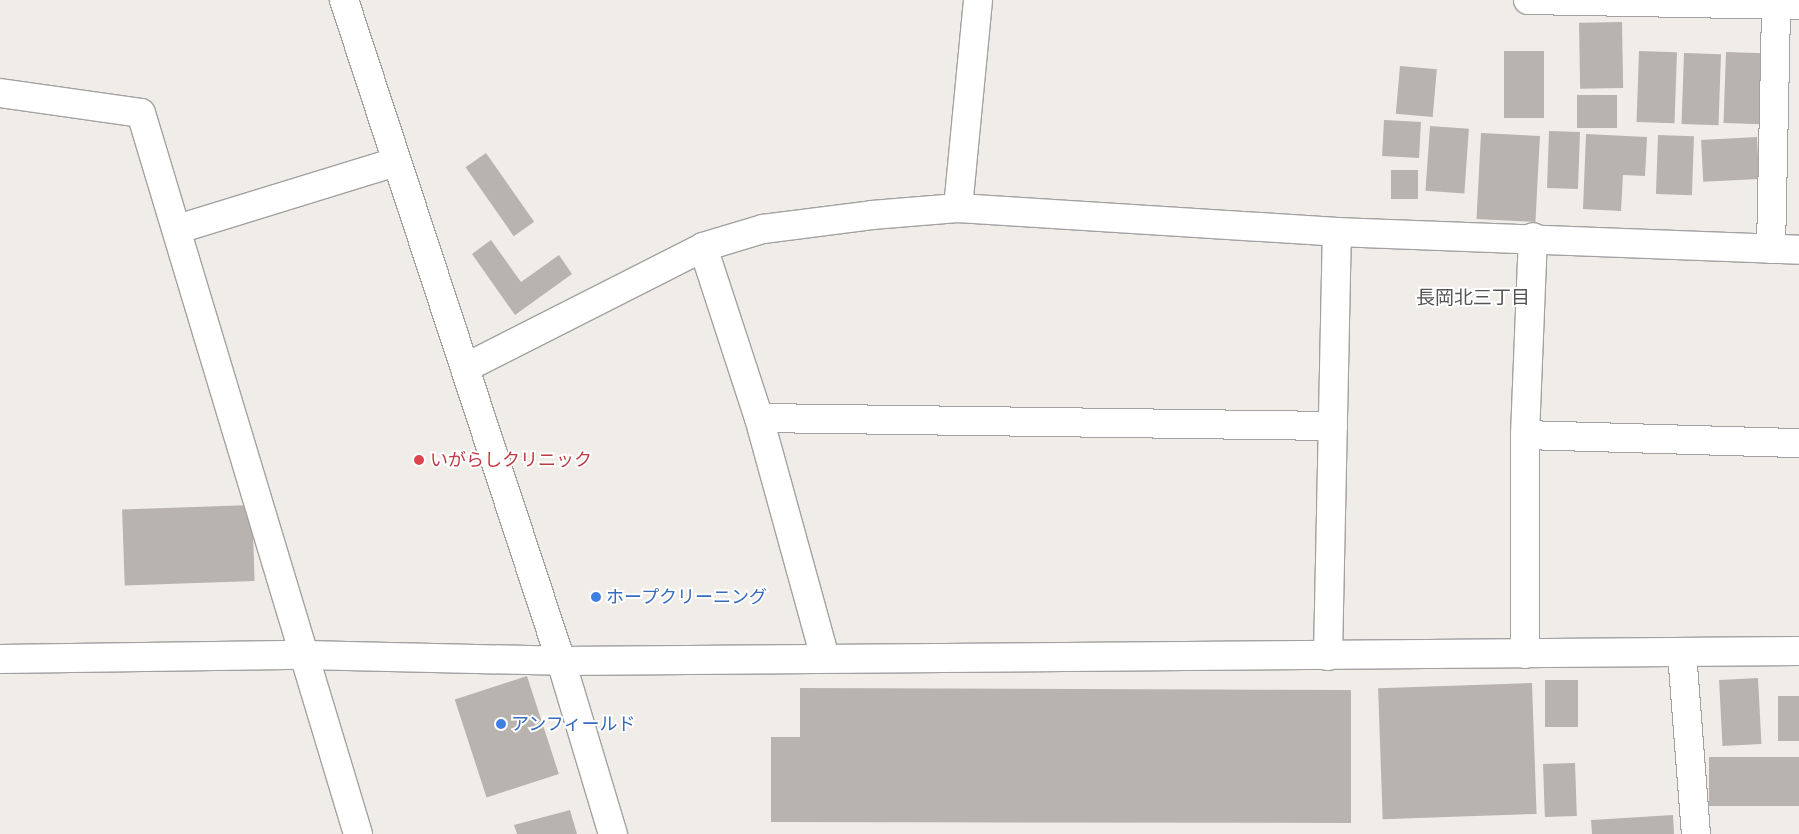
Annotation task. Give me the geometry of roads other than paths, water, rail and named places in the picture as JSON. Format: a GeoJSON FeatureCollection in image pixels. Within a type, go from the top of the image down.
{"type":"FeatureCollection","features":[{"type":"Feature","properties":{"kind":"street"},"geometry":{"type":"LineString","coordinates":[[344,0],[561,661],[614,834]]}},
{"type":"Feature","properties":{"kind":"street"},"geometry":{"type":"LineString","coordinates":[[958,208],[978,0]]}},
{"type":"Feature","properties":{"kind":"street"},"geometry":{"type":"LineString","coordinates":[[1528,0],[1784,3],[1771,249]]}},
{"type":"Feature","properties":{"kind":"street"},"geometry":{"type":"LineString","coordinates":[[0,93],[141,113],[178,229],[358,834]]}},
{"type":"Feature","properties":{"kind":"street"},"geometry":{"type":"LineString","coordinates":[[178,229],[396,162]]}},
{"type":"Feature","properties":{"kind":"street"},"geometry":{"type":"LineString","coordinates":[[465,368],[703,247],[764,229],[958,208],[1336,232],[1533,238],[1799,250]]}},
{"type":"Feature","properties":{"kind":"street"},"geometry":{"type":"LineString","coordinates":[[1328,656],[1336,232]]}},
{"type":"Feature","properties":{"kind":"street"},"geometry":{"type":"LineString","coordinates":[[1524,654],[1525,435],[1533,238]]}},
{"type":"Feature","properties":{"kind":"street"},"geometry":{"type":"LineString","coordinates":[[703,247],[759,418],[826,657]]}},
{"type":"Feature","properties":{"kind":"street"},"geometry":{"type":"LineString","coordinates":[[759,418],[1332,426]]}},
{"type":"Feature","properties":{"kind":"street"},"geometry":{"type":"LineString","coordinates":[[1525,435],[1799,443]]}},
{"type":"Feature","properties":{"kind":"street"},"geometry":{"type":"LineString","coordinates":[[0,659],[304,656],[561,661],[826,657],[1328,656],[1799,651]]}},
{"type":"Feature","properties":{"kind":"street"},"geometry":{"type":"LineString","coordinates":[[1682,653],[1696,834]]}},
{"type":"Feature","properties":{"kind":"place","name":"いがらしクリニック"},"geometry":{"type":"Point","coordinates":[419,460]}},
{"type":"Feature","properties":{"kind":"place","name":"ホープクリーニング"},"geometry":{"type":"Point","coordinates":[596,597]}},
{"type":"Feature","properties":{"kind":"place","name":"アンフィールド"},"geometry":{"type":"Point","coordinates":[501,724]}},
{"type":"Feature","properties":{"kind":"district","name":"長岡北三丁目"},"geometry":{"type":"Point","coordinates":[1473,298]}}]}
